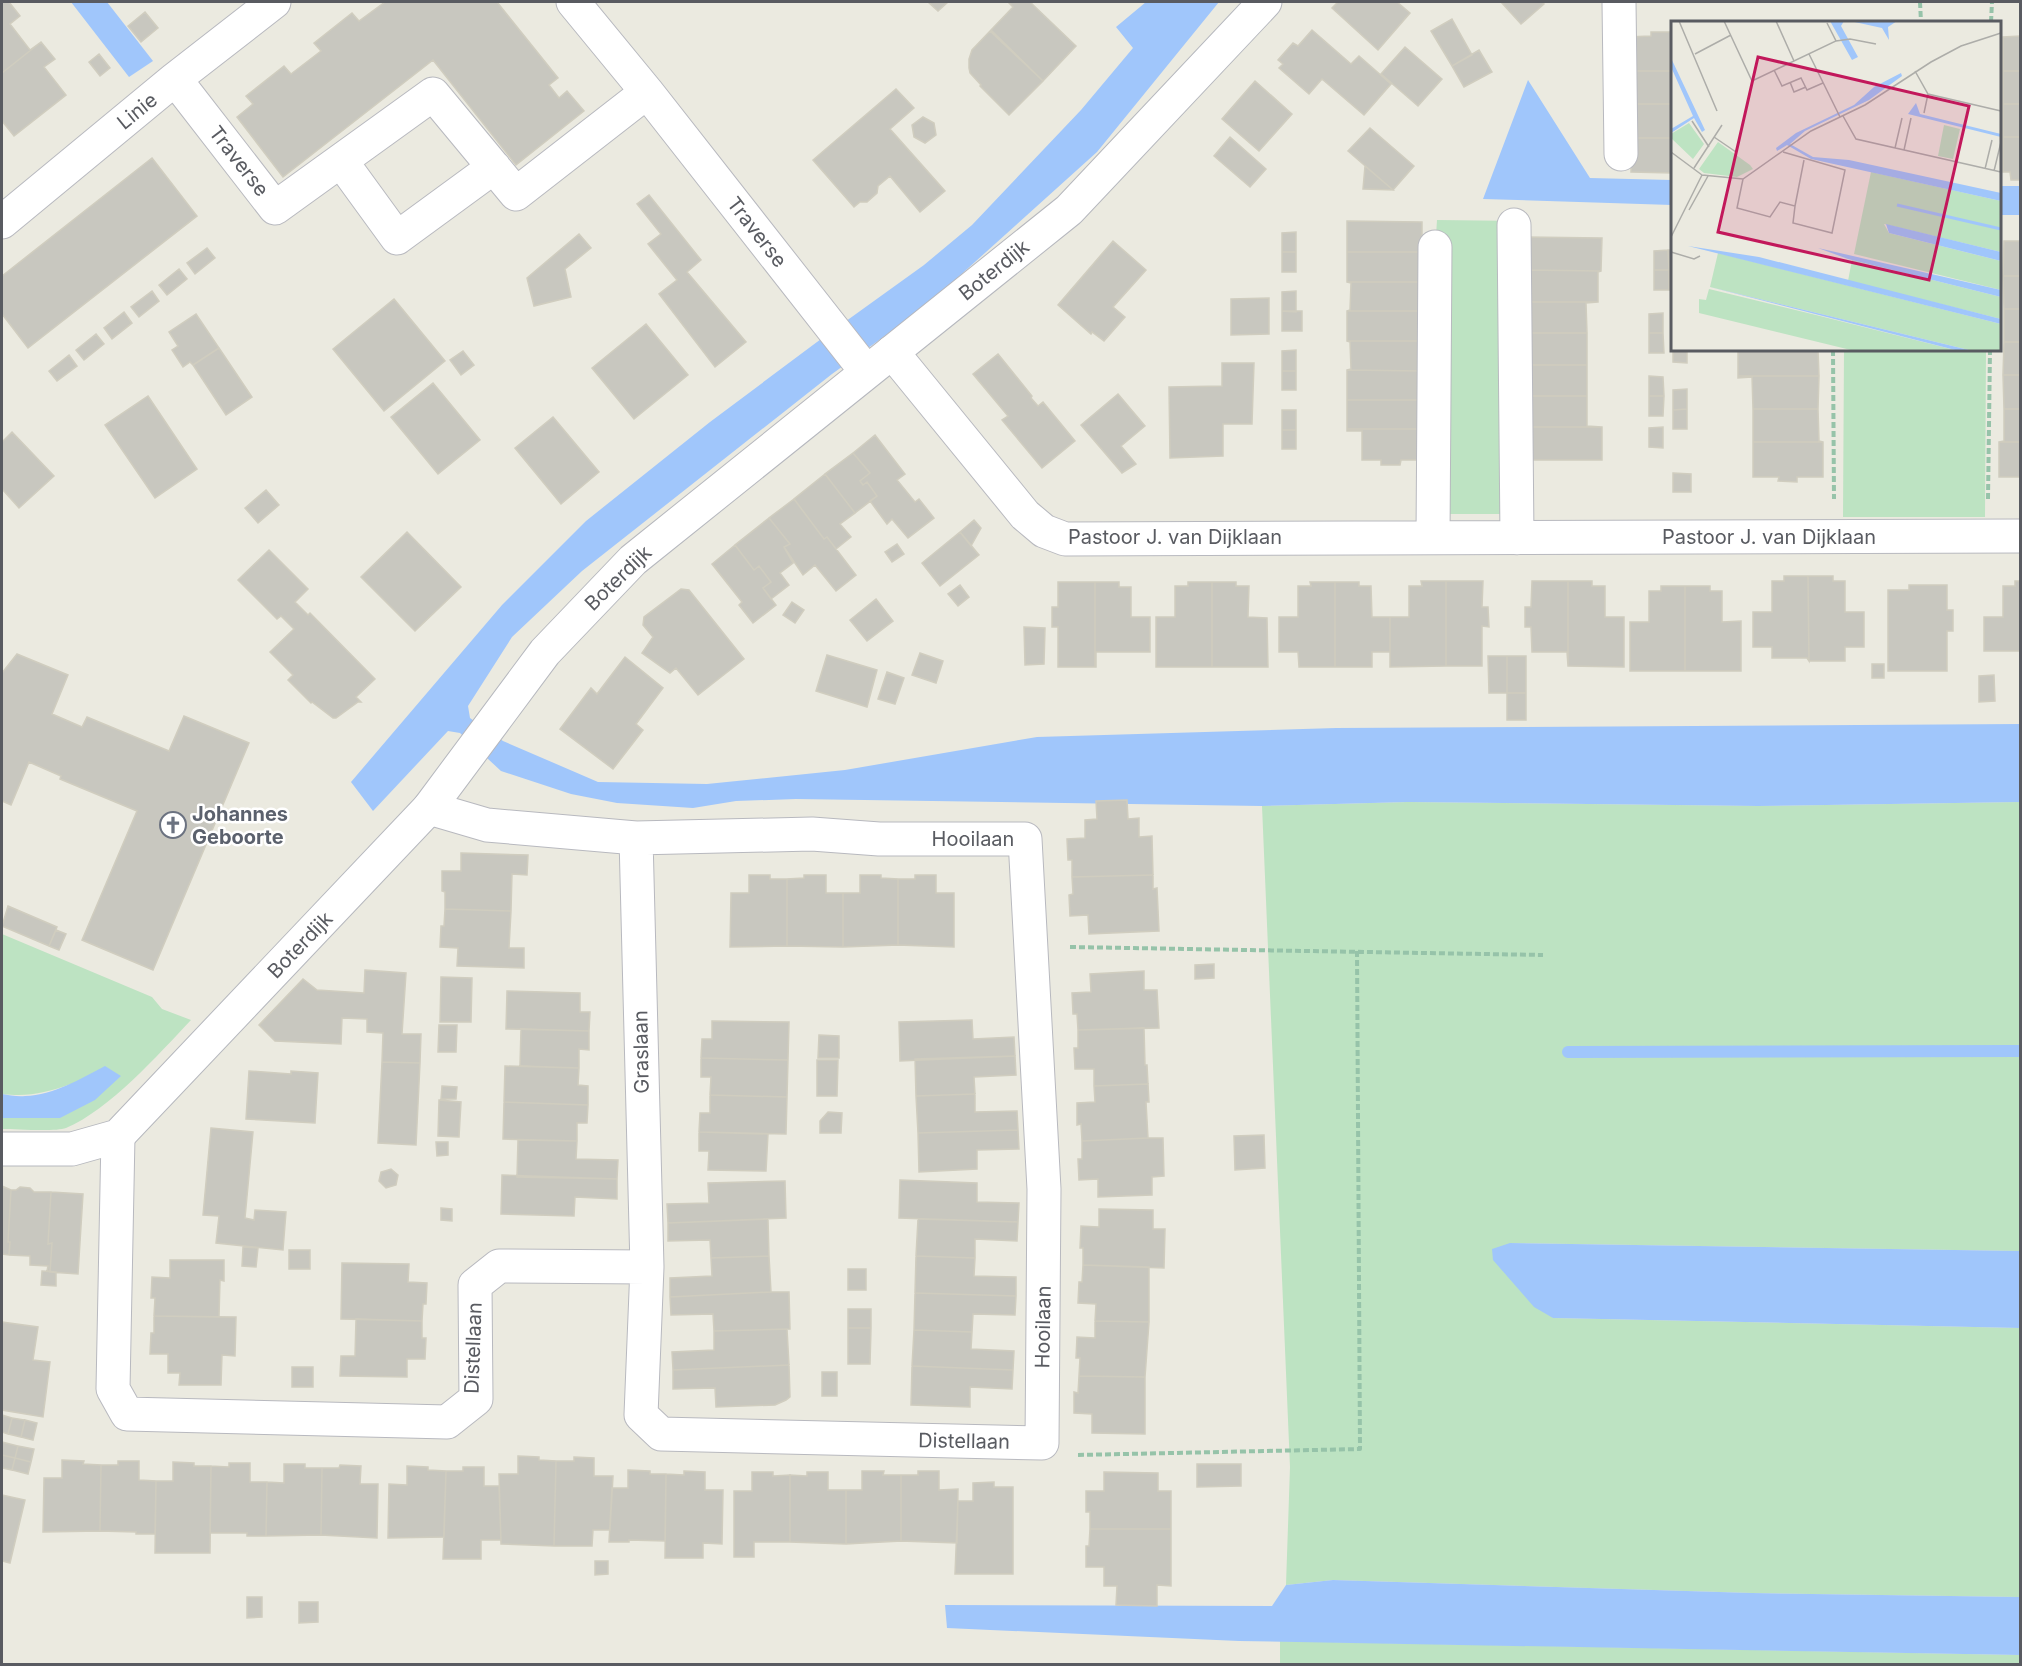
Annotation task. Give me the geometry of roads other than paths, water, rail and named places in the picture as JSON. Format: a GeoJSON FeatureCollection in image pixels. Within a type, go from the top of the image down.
{"type":"FeatureCollection","features":[{"type":"Feature","properties":{"kind":"street","name":"Linie"},"geometry":{"type":"LineString","coordinates":[[2,222],[274,2]]}},
{"type":"Feature","properties":{"kind":"street","name":"Traverse"},"geometry":{"type":"LineString","coordinates":[[573,2],[647,92],[826,320],[873,361]]}},
{"type":"Feature","properties":{"kind":"street","name":"Boterdijk"},"geometry":{"type":"LineString","coordinates":[[118,1136],[429,808],[545,652],[633,560],[873,361],[1069,210],[1265,2]]}},
{"type":"Feature","properties":{"kind":"street"},"geometry":{"type":"LineString","coordinates":[[1619,2],[1621,154]]}},
{"type":"Feature","properties":{"kind":"street","name":"Traverse"},"geometry":{"type":"LineString","coordinates":[[175,80],[275,208],[433,94],[516,194],[647,92]]}},
{"type":"Feature","properties":{"kind":"street"},"geometry":{"type":"LineString","coordinates":[[341,161],[397,238],[494,167]]}},
{"type":"Feature","properties":{"kind":"street"},"geometry":{"type":"LineString","coordinates":[[1514,225],[1517,538]]}},
{"type":"Feature","properties":{"kind":"street"},"geometry":{"type":"LineString","coordinates":[[1434,537],[1435,247]]}},
{"type":"Feature","properties":{"kind":"street","name":"Pastoor J. van Dijklaan"},"geometry":{"type":"LineString","coordinates":[[873,361],[1025,515],[1044,531],[1065,539],[2020,536]]}},
{"type":"Feature","properties":{"kind":"street","name":"Hooilaan"},"geometry":{"type":"LineString","coordinates":[[429,808],[487,825],[636,838],[812,834],[879,839],[1025,839],[1044,1189],[1042,1443]]}},
{"type":"Feature","properties":{"kind":"street","name":"Graslaan"},"geometry":{"type":"LineString","coordinates":[[636,838],[646,1267]]}},
{"type":"Feature","properties":{"kind":"street"},"geometry":{"type":"LineString","coordinates":[[2,1149],[72,1149],[118,1136]]}},
{"type":"Feature","properties":{"kind":"street","name":"Distellaan"},"geometry":{"type":"LineString","coordinates":[[118,1136],[113,1389],[127,1414],[447,1422],[476,1399],[476,1285],[499,1266],[646,1267],[641,1415],[661,1434],[1042,1443]]}},
{"type":"Feature","properties":{"kind":"water"},"geometry":{"type":"Polygon","coordinates":[[[71,2],[107,2],[153,61],[129,77],[71,2]]]}},
{"type":"Feature","properties":{"kind":"water"},"geometry":{"type":"Polygon","coordinates":[[[1146,2],[1219,2],[1097,152],[925,307],[832,374],[582,571],[512,637],[468,706],[470,718],[503,741],[598,782],[707,784],[845,770],[1037,737],[1336,728],[2020,724],[2020,802],[1758,806],[1408,802],[1262,806],[796,799],[736,801],[693,808],[617,803],[571,794],[501,771],[460,733],[448,731],[373,811],[351,782],[502,605],[586,521],[710,422],[924,265],[972,225],[1081,110],[1133,48],[1116,27],[1146,2]]]}},
{"type":"Feature","properties":{"kind":"water"},"geometry":{"type":"Polygon","coordinates":[[[1528,80],[1590,178],[1671,180],[1671,205],[1483,199],[1528,80]]]}},
{"type":"Feature","properties":{"kind":"water"},"geometry":{"type":"Polygon","coordinates":[[[2001,186],[2020,186],[2020,215],[2001,215],[2001,186]]]}},
{"type":"Feature","properties":{"kind":"water"},"geometry":{"type":"Polygon","coordinates":[[[105,1066],[121,1076],[95,1100],[60,1118],[2,1118],[2,1094],[22,1096],[46,1093],[66,1086],[105,1066]]]}},
{"type":"Feature","properties":{"kind":"water"},"geometry":{"type":"Polygon","coordinates":[[[1510,1243],[2020,1251],[2020,1328],[1553,1318],[1534,1307],[1493,1260],[1492,1249],[1510,1243]]]}},
{"type":"Feature","properties":{"kind":"water"},"geometry":{"type":"Polygon","coordinates":[[[1333,1580],[1752,1593],[2020,1597],[2020,1655],[1239,1641],[947,1628],[945,1605],[1272,1606],[1286,1585],[1333,1580]]]}},
{"type":"Feature","properties":{"kind":"waterway"},"geometry":{"type":"LineString","coordinates":[[1568,1052],[2020,1051]]}},
{"type":"Feature","properties":{"kind":"place","name":"Johannes Geboorte"},"geometry":{"type":"Point","coordinates":[173,825]}}]}
